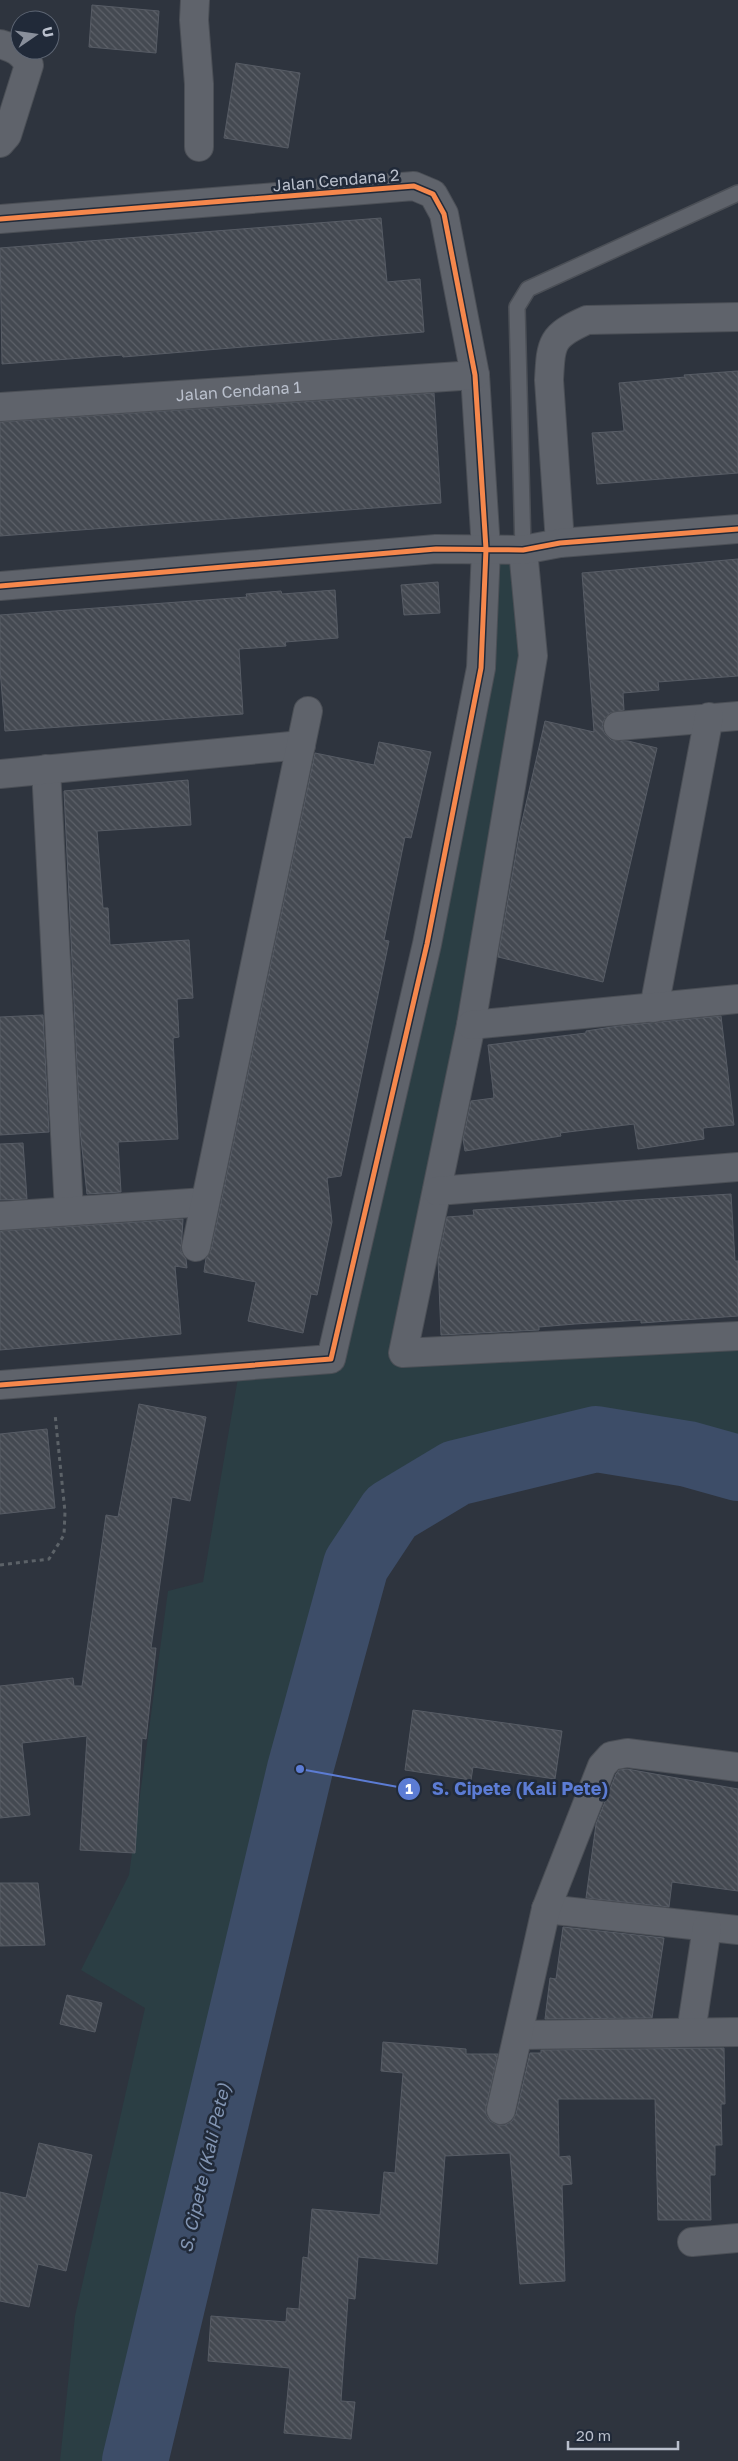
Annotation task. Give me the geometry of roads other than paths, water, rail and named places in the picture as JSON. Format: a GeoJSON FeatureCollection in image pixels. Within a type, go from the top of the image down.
{"type":"FeatureCollection","features":[{"type":"Feature","properties":{"kind":"street"},"geometry":{"type":"LineString","coordinates":[[195,0],[194,20],[199,84],[199,147]]}},
{"type":"Feature","properties":{"kind":"street"},"geometry":{"type":"LineString","coordinates":[[0,44],[20,52],[29,65],[7,135],[0,143]]}},
{"type":"Feature","properties":{"kind":"street","name":"Jalan Cendana 2"},"geometry":{"type":"LineString","coordinates":[[0,219],[414,186],[433,194],[444,214],[476,375],[486,549],[481,668],[427,944],[330,1359],[0,1385]]}},
{"type":"Feature","properties":{"kind":"street"},"geometry":{"type":"LineString","coordinates":[[560,543],[549,380],[550,355],[554,340],[566,329],[587,320],[738,316]]}},
{"type":"Feature","properties":{"kind":"street","name":"Jalan Cendana 1"},"geometry":{"type":"LineString","coordinates":[[0,407],[476,375]]}},
{"type":"Feature","properties":{"kind":"street"},"geometry":{"type":"LineString","coordinates":[[0,586],[436,549],[523,550],[560,543],[738,529]]}},
{"type":"Feature","properties":{"kind":"street"},"geometry":{"type":"LineString","coordinates":[[523,550],[533,656],[471,1025],[403,1353],[738,1336]]}},
{"type":"Feature","properties":{"kind":"street"},"geometry":{"type":"LineString","coordinates":[[196,1247],[308,711]]}},
{"type":"Feature","properties":{"kind":"street"},"geometry":{"type":"LineString","coordinates":[[618,726],[738,716]]}},
{"type":"Feature","properties":{"kind":"street"},"geometry":{"type":"LineString","coordinates":[[654,1008],[709,717]]}},
{"type":"Feature","properties":{"kind":"street"},"geometry":{"type":"LineString","coordinates":[[0,774],[301,745]]}},
{"type":"Feature","properties":{"kind":"street"},"geometry":{"type":"LineString","coordinates":[[46,769],[69,1211]]}},
{"type":"Feature","properties":{"kind":"street"},"geometry":{"type":"LineString","coordinates":[[471,1025],[738,998]]}},
{"type":"Feature","properties":{"kind":"street"},"geometry":{"type":"LineString","coordinates":[[436,1191],[738,1167]]}},
{"type":"Feature","properties":{"kind":"street"},"geometry":{"type":"LineString","coordinates":[[0,1216],[205,1202]]}},
{"type":"Feature","properties":{"kind":"street"},"geometry":{"type":"LineString","coordinates":[[501,2110],[546,1909],[602,1766],[611,1756],[627,1753],[738,1767]]}},
{"type":"Feature","properties":{"kind":"street"},"geometry":{"type":"LineString","coordinates":[[546,1909],[738,1930]]}},
{"type":"Feature","properties":{"kind":"street"},"geometry":{"type":"LineString","coordinates":[[691,2032],[707,1926]]}},
{"type":"Feature","properties":{"kind":"street"},"geometry":{"type":"LineString","coordinates":[[519,2035],[738,2032]]}},
{"type":"Feature","properties":{"kind":"street"},"geometry":{"type":"LineString","coordinates":[[692,2242],[738,2238]]}},
{"type":"Feature","properties":{"kind":"lane"},"geometry":{"type":"LineString","coordinates":[[523,550],[516,307],[528,289],[738,193]]}},
{"type":"Feature","properties":{"kind":"waterway","name":"S. Cipete (Kali Pete)"},"geometry":{"type":"LineString","coordinates":[[135,2461],[300,1769],[356,1565],[391,1512],[456,1473],[596,1439],[688,1454],[738,1468]]}},
{"type":"Feature","properties":{"kind":"place","name":"S. Cipete (Kali Pete)"},"geometry":{"type":"Point","coordinates":[300,1769]}}]}
